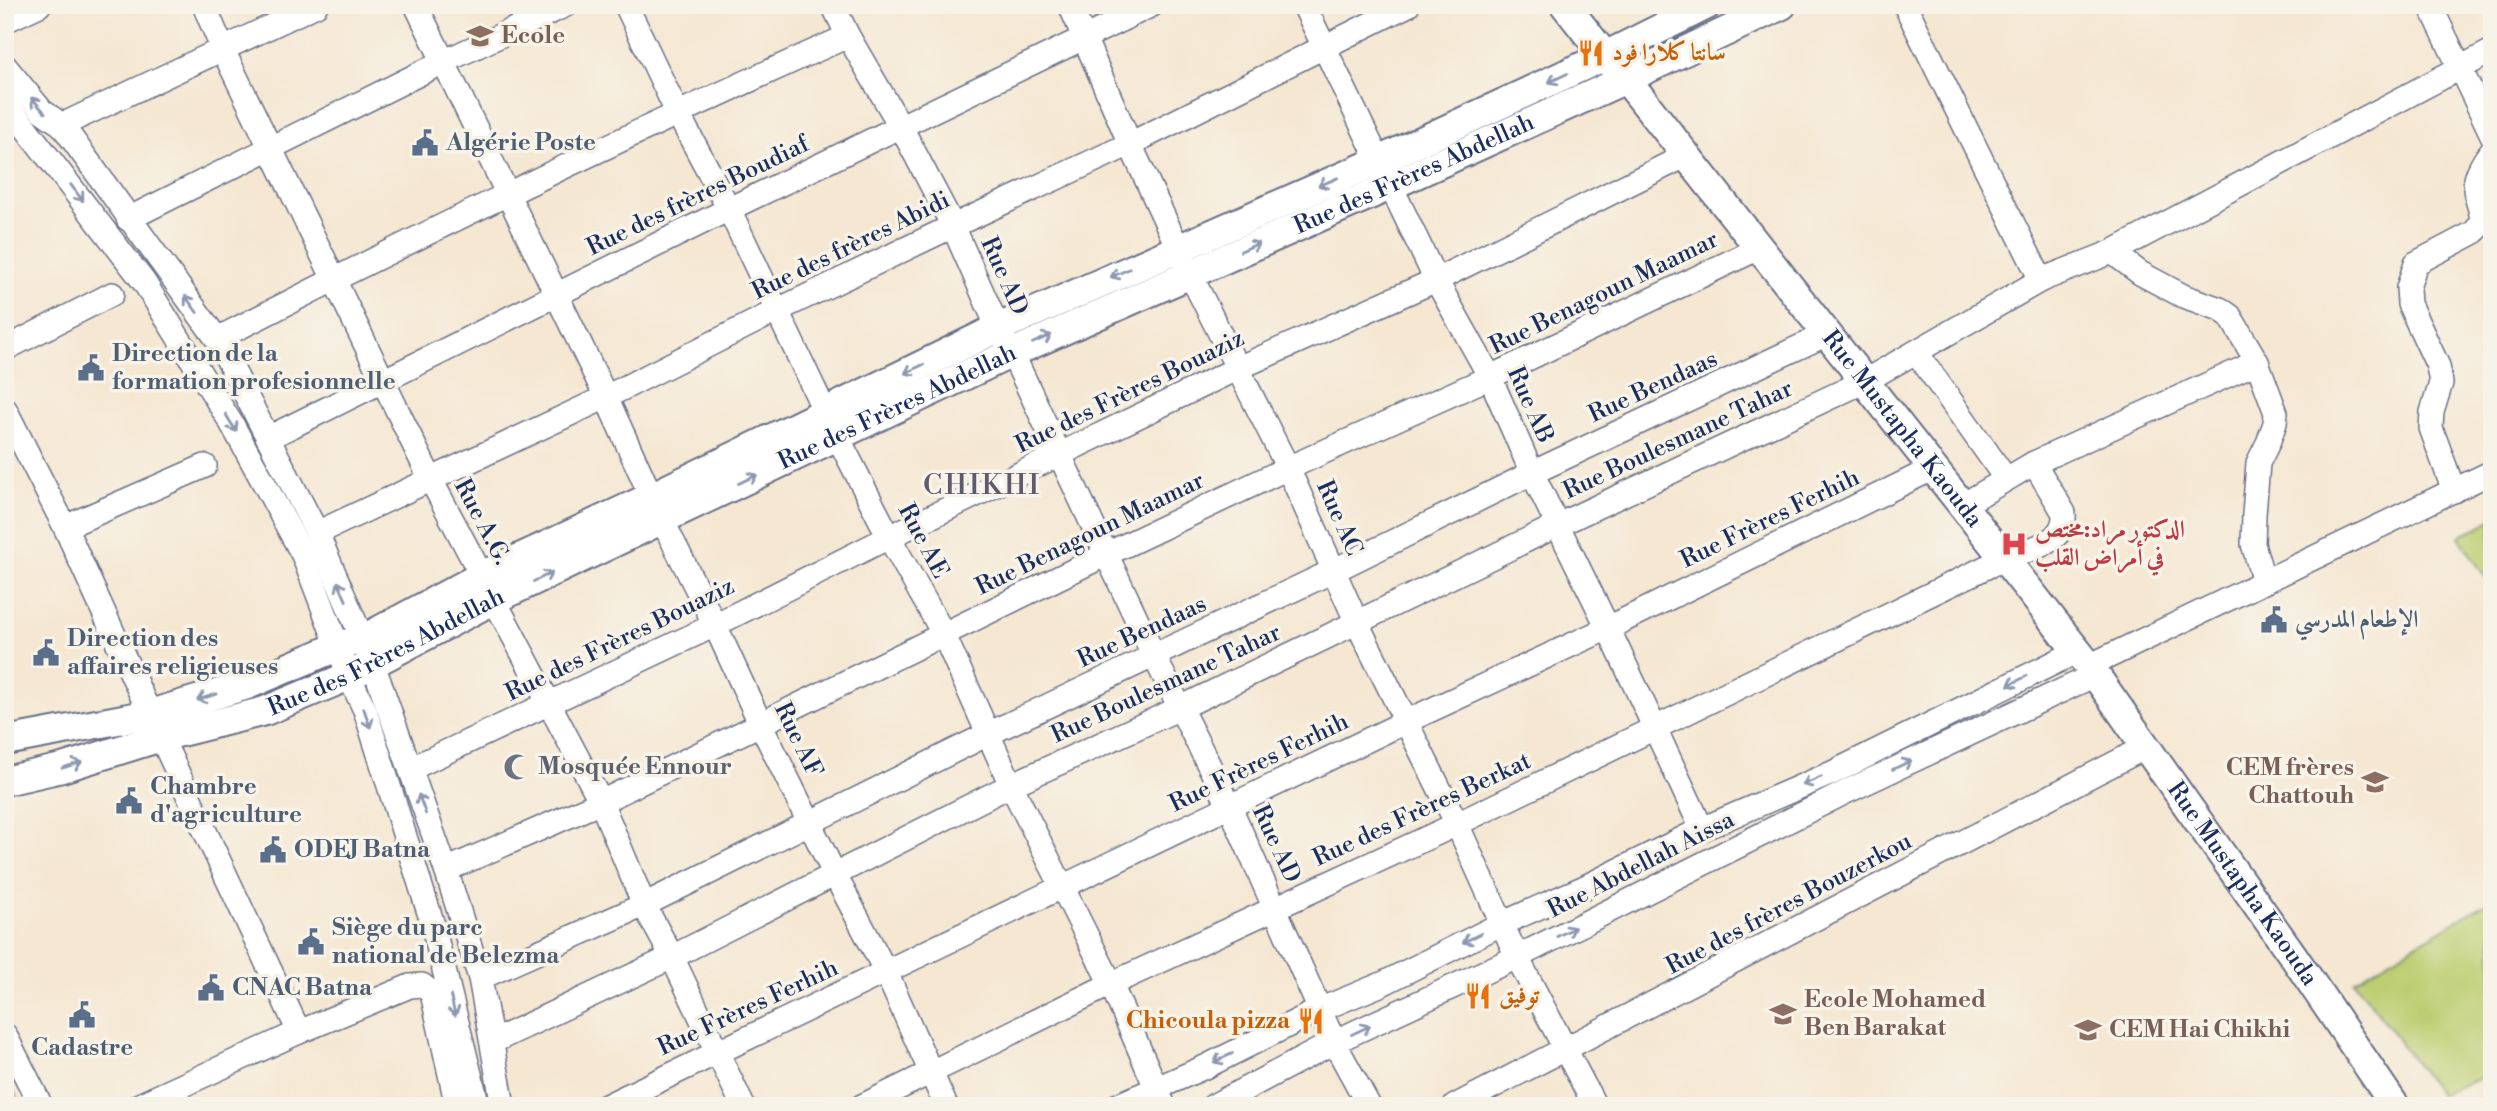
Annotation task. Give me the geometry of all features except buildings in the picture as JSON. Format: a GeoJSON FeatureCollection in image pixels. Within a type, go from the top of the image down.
{"type":"FeatureCollection","features":[{"type":"Feature","properties":{"kind":"main road","name":"Rue Mustapha Kaouda"},"geometry":{"type":"LineString","coordinates":[[1565,5],[2087,664],[2294,957],[2395,1106]]}},
{"type":"Feature","properties":{"kind":"main road","name":"Rue des Frères Abdellah"},"geometry":{"type":"LineString","coordinates":[[657,508],[825,412],[998,328],[1378,161],[1605,56],[1707,5]]}},
{"type":"Feature","properties":{"kind":"main road","name":"Rue des Frères Abdellah"},"geometry":{"type":"LineString","coordinates":[[5,741],[265,711],[356,656],[487,588],[657,508],[839,437],[1012,353],[1392,185],[1782,5]]}},
{"type":"Feature","properties":{"kind":"main road","name":"Rue des Frères Abdellah"},"geometry":{"type":"LineString","coordinates":[[5,781],[62,768],[155,725]]}},
{"type":"Feature","properties":{"kind":"street"},"geometry":{"type":"LineString","coordinates":[[5,21],[39,5]]}},
{"type":"Feature","properties":{"kind":"street","name":"Rue A.G."},"geometry":{"type":"LineString","coordinates":[[204,5],[223,50],[431,480],[601,802],[644,905],[718,1050],[743,1106]]}},
{"type":"Feature","properties":{"kind":"street"},"geometry":{"type":"LineString","coordinates":[[62,125],[316,5]]}},
{"type":"Feature","properties":{"kind":"street","name":"Rue AF"},"geometry":{"type":"LineString","coordinates":[[416,5],[761,725],[835,875],[887,972],[946,1106]]}},
{"type":"Feature","properties":{"kind":"street"},"geometry":{"type":"LineString","coordinates":[[128,219],[443,62],[566,5]]}},
{"type":"Feature","properties":{"kind":"street","name":"Rue AE"},"geometry":{"type":"LineString","coordinates":[[626,5],[677,112],[729,209],[825,412],[889,537],[943,633],[1011,785],[1111,984],[1160,1097]]}},
{"type":"Feature","properties":{"kind":"street","name":"Rue AD"},"geometry":{"type":"LineString","coordinates":[[833,5],[953,226],[998,328],[1154,656],[1230,807],[1334,1042],[1369,1106]]}},
{"type":"Feature","properties":{"kind":"street","name":"Rue AC"},"geometry":{"type":"LineString","coordinates":[[1070,5],[1190,274],[1287,468],[1357,623],[1457,824],[1517,957],[1595,1106]]}},
{"type":"Feature","properties":{"kind":"street","name":"Rue des frères Boudiaf"},"geometry":{"type":"LineString","coordinates":[[268,438],[729,209],[1152,5]]}},
{"type":"Feature","properties":{"kind":"street","name":"Rue AB"},"geometry":{"type":"LineString","coordinates":[[1304,5],[1436,280],[1490,377],[1532,473],[1702,829]]}},
{"type":"Feature","properties":{"kind":"street","name":"Rue des frères Abidi"},"geometry":{"type":"LineString","coordinates":[[317,533],[606,397],[953,226],[1130,144],[1409,5]]}},
{"type":"Feature","properties":{"kind":"street"},"geometry":{"type":"LineString","coordinates":[[1905,5],[2041,280]]}},
{"type":"Feature","properties":{"kind":"street"},"geometry":{"type":"LineString","coordinates":[[2430,5],[2492,135]]}},
{"type":"Feature","properties":{"kind":"street"},"geometry":{"type":"LineString","coordinates":[[217,339],[507,193],[677,112],[848,36]]}},
{"type":"Feature","properties":{"kind":"street","name":"Rue Boulesmane Tahar"},"geometry":{"type":"LineString","coordinates":[[492,1042],[672,957],[1011,785],[1180,708],[1558,525],[1865,381],[2041,280],[2112,252],[2492,51]]}},
{"type":"Feature","properties":{"kind":"street"},"geometry":{"type":"LineString","coordinates":[[5,66],[42,111],[62,125],[217,339],[317,533],[356,656],[365,710],[432,922],[478,1106]]}},
{"type":"Feature","properties":{"kind":"street"},"geometry":{"type":"LineString","coordinates":[[5,101],[144,282],[233,426],[356,656],[410,769],[446,870],[480,978],[503,1106]]}},
{"type":"Feature","properties":{"kind":"street"},"geometry":{"type":"LineString","coordinates":[[2454,491],[2431,428],[2432,412],[2441,383],[2438,366],[2409,304],[2408,288],[2416,262],[2473,233],[2480,226],[2482,214],[2475,185],[2480,167],[2492,150]]}},
{"type":"Feature","properties":{"kind":"street","name":"Rue des Frères Bouaziz"},"geometry":{"type":"LineString","coordinates":[[410,769],[715,625],[889,537],[1236,369],[1436,280],[1685,156]]}},
{"type":"Feature","properties":{"kind":"street","name":"Rue Benagoun Maamar"},"geometry":{"type":"LineString","coordinates":[[446,870],[601,802],[1107,554],[1287,468],[1490,377],[1759,248]]}},
{"type":"Feature","properties":{"kind":"street"},"geometry":{"type":"LineString","coordinates":[[2112,252],[2140,273],[2183,296],[2220,309],[2230,316],[2257,362],[2276,413],[2268,443],[2258,463],[2254,515],[2253,544],[2264,582]]}},
{"type":"Feature","properties":{"kind":"street"},"geometry":{"type":"LineString","coordinates":[[5,349],[112,294]]}},
{"type":"Feature","properties":{"kind":"street","name":"Rue Bendaas"},"geometry":{"type":"LineString","coordinates":[[480,978],[644,905],[988,734],[1827,334]]}},
{"type":"Feature","properties":{"kind":"street"},"geometry":{"type":"LineString","coordinates":[[1917,353],[2006,479]]}},
{"type":"Feature","properties":{"kind":"street"},"geometry":{"type":"LineString","coordinates":[[1963,505],[2034,463],[2257,362]]}},
{"type":"Feature","properties":{"kind":"street"},"geometry":{"type":"LineString","coordinates":[[5,409],[65,527],[299,1032]]}},
{"type":"Feature","properties":{"kind":"street","name":"Rue des Frères Berkat"},"geometry":{"type":"LineString","coordinates":[[862,1106],[1111,984],[1457,824],[2003,559],[2044,544],[2062,530],[2064,513],[2034,463]]}},
{"type":"Feature","properties":{"kind":"street"},"geometry":{"type":"LineString","coordinates":[[65,527],[205,466]]}},
{"type":"Feature","properties":{"kind":"street","name":"Rue Frères Ferhih"},"geometry":{"type":"LineString","coordinates":[[606,1106],[1405,722],[1608,628],[1934,468]]}},
{"type":"Feature","properties":{"kind":"street"},"geometry":{"type":"LineString","coordinates":[[1116,1106],[1160,1097],[1207,1066],[1319,1010],[1382,984],[1501,924],[1585,887],[1702,829],[2087,664],[2492,472]]}},
{"type":"Feature","properties":{"kind":"street","name":"Rue Abdellah Aissa"},"geometry":{"type":"LineString","coordinates":[[1213,1106],[1334,1042],[1517,957],[1847,791],[2087,664]]}},
{"type":"Feature","properties":{"kind":"street","name":"Rue des frères Bouzerkou"},"geometry":{"type":"LineString","coordinates":[[1455,1106],[2146,747]]}},
{"type":"Feature","properties":{"kind":"street"},"geometry":{"type":"LineString","coordinates":[[137,1106],[299,1032],[410,986],[422,985],[432,993],[457,1106]]}},
{"type":"Feature","properties":{"kind":"street"},"geometry":{"type":"LineString","coordinates":[[5,1035],[41,1106]]}},
{"type":"Feature","properties":{"kind":"green space"},"geometry":{"type":"Polygon","coordinates":[[[2492,520],[2492,587],[2459,537],[2492,520]]]}},
{"type":"Feature","properties":{"kind":"green space"},"geometry":{"type":"Polygon","coordinates":[[[2492,900],[2492,1073],[2440,1095],[2354,981],[2492,900]]]}},
{"type":"Feature","properties":{"kind":"green space"},"geometry":{"type":"Polygon","coordinates":[[[5,1074],[21,1106],[5,1106],[5,1074]]]}},
{"type":"Feature","properties":{"kind":"railway"},"geometry":{"type":"LineString","coordinates":[[2481,1106],[2492,1101]]}},
{"type":"Feature","properties":{"kind":"place","name":"Ecole"},"geometry":{"type":"Point","coordinates":[480,36]}},
{"type":"Feature","properties":{"kind":"place","name":"سانتا كلارا فود"},"geometry":{"type":"Point","coordinates":[1591,53]}},
{"type":"Feature","properties":{"kind":"place","name":"Algérie Poste"},"geometry":{"type":"Point","coordinates":[425,143]}},
{"type":"Feature","properties":{"kind":"place","name":"Direction de la formation profesionnelle"},"geometry":{"type":"Point","coordinates":[91,368]}},
{"type":"Feature","properties":{"kind":"place","name":"الدكتور مراد:مختص في أمراض القلب"},"geometry":{"type":"Point","coordinates":[2014,544]}},
{"type":"Feature","properties":{"kind":"place","name":"الإطعام المدرسي"},"geometry":{"type":"Point","coordinates":[2274,620]}},
{"type":"Feature","properties":{"kind":"place","name":"Direction des affaires religieuses"},"geometry":{"type":"Point","coordinates":[46,653]}},
{"type":"Feature","properties":{"kind":"place","name":"Mosquée Ennour"},"geometry":{"type":"Point","coordinates":[517,767]}},
{"type":"Feature","properties":{"kind":"place","name":"CEM frères Chattouh"},"geometry":{"type":"Point","coordinates":[2375,782]}},
{"type":"Feature","properties":{"kind":"place","name":"Chambre d'agriculture"},"geometry":{"type":"Point","coordinates":[129,801]}},
{"type":"Feature","properties":{"kind":"place","name":"ODEJ Batna"},"geometry":{"type":"Point","coordinates":[273,850]}},
{"type":"Feature","properties":{"kind":"place","name":"Siège du parc national de Belezma"},"geometry":{"type":"Point","coordinates":[311,942]}},
{"type":"Feature","properties":{"kind":"place","name":"CNAC Batna"},"geometry":{"type":"Point","coordinates":[211,988]}},
{"type":"Feature","properties":{"kind":"place","name":"توفيق"},"geometry":{"type":"Point","coordinates":[1478,996]}},
{"type":"Feature","properties":{"kind":"place","name":"Ecole Mohamed Ben Barakat"},"geometry":{"type":"Point","coordinates":[1783,1014]}},
{"type":"Feature","properties":{"kind":"place","name":"Cadastre"},"geometry":{"type":"Point","coordinates":[82,1015]}},
{"type":"Feature","properties":{"kind":"place","name":"Chicoula pizza"},"geometry":{"type":"Point","coordinates":[1311,1021]}},
{"type":"Feature","properties":{"kind":"place","name":"CEM Hai Chikhi"},"geometry":{"type":"Point","coordinates":[2088,1030]}},
{"type":"Feature","properties":{"kind":"district","name":"CHIKHI"},"geometry":{"type":"Point","coordinates":[982,485]}}]}
